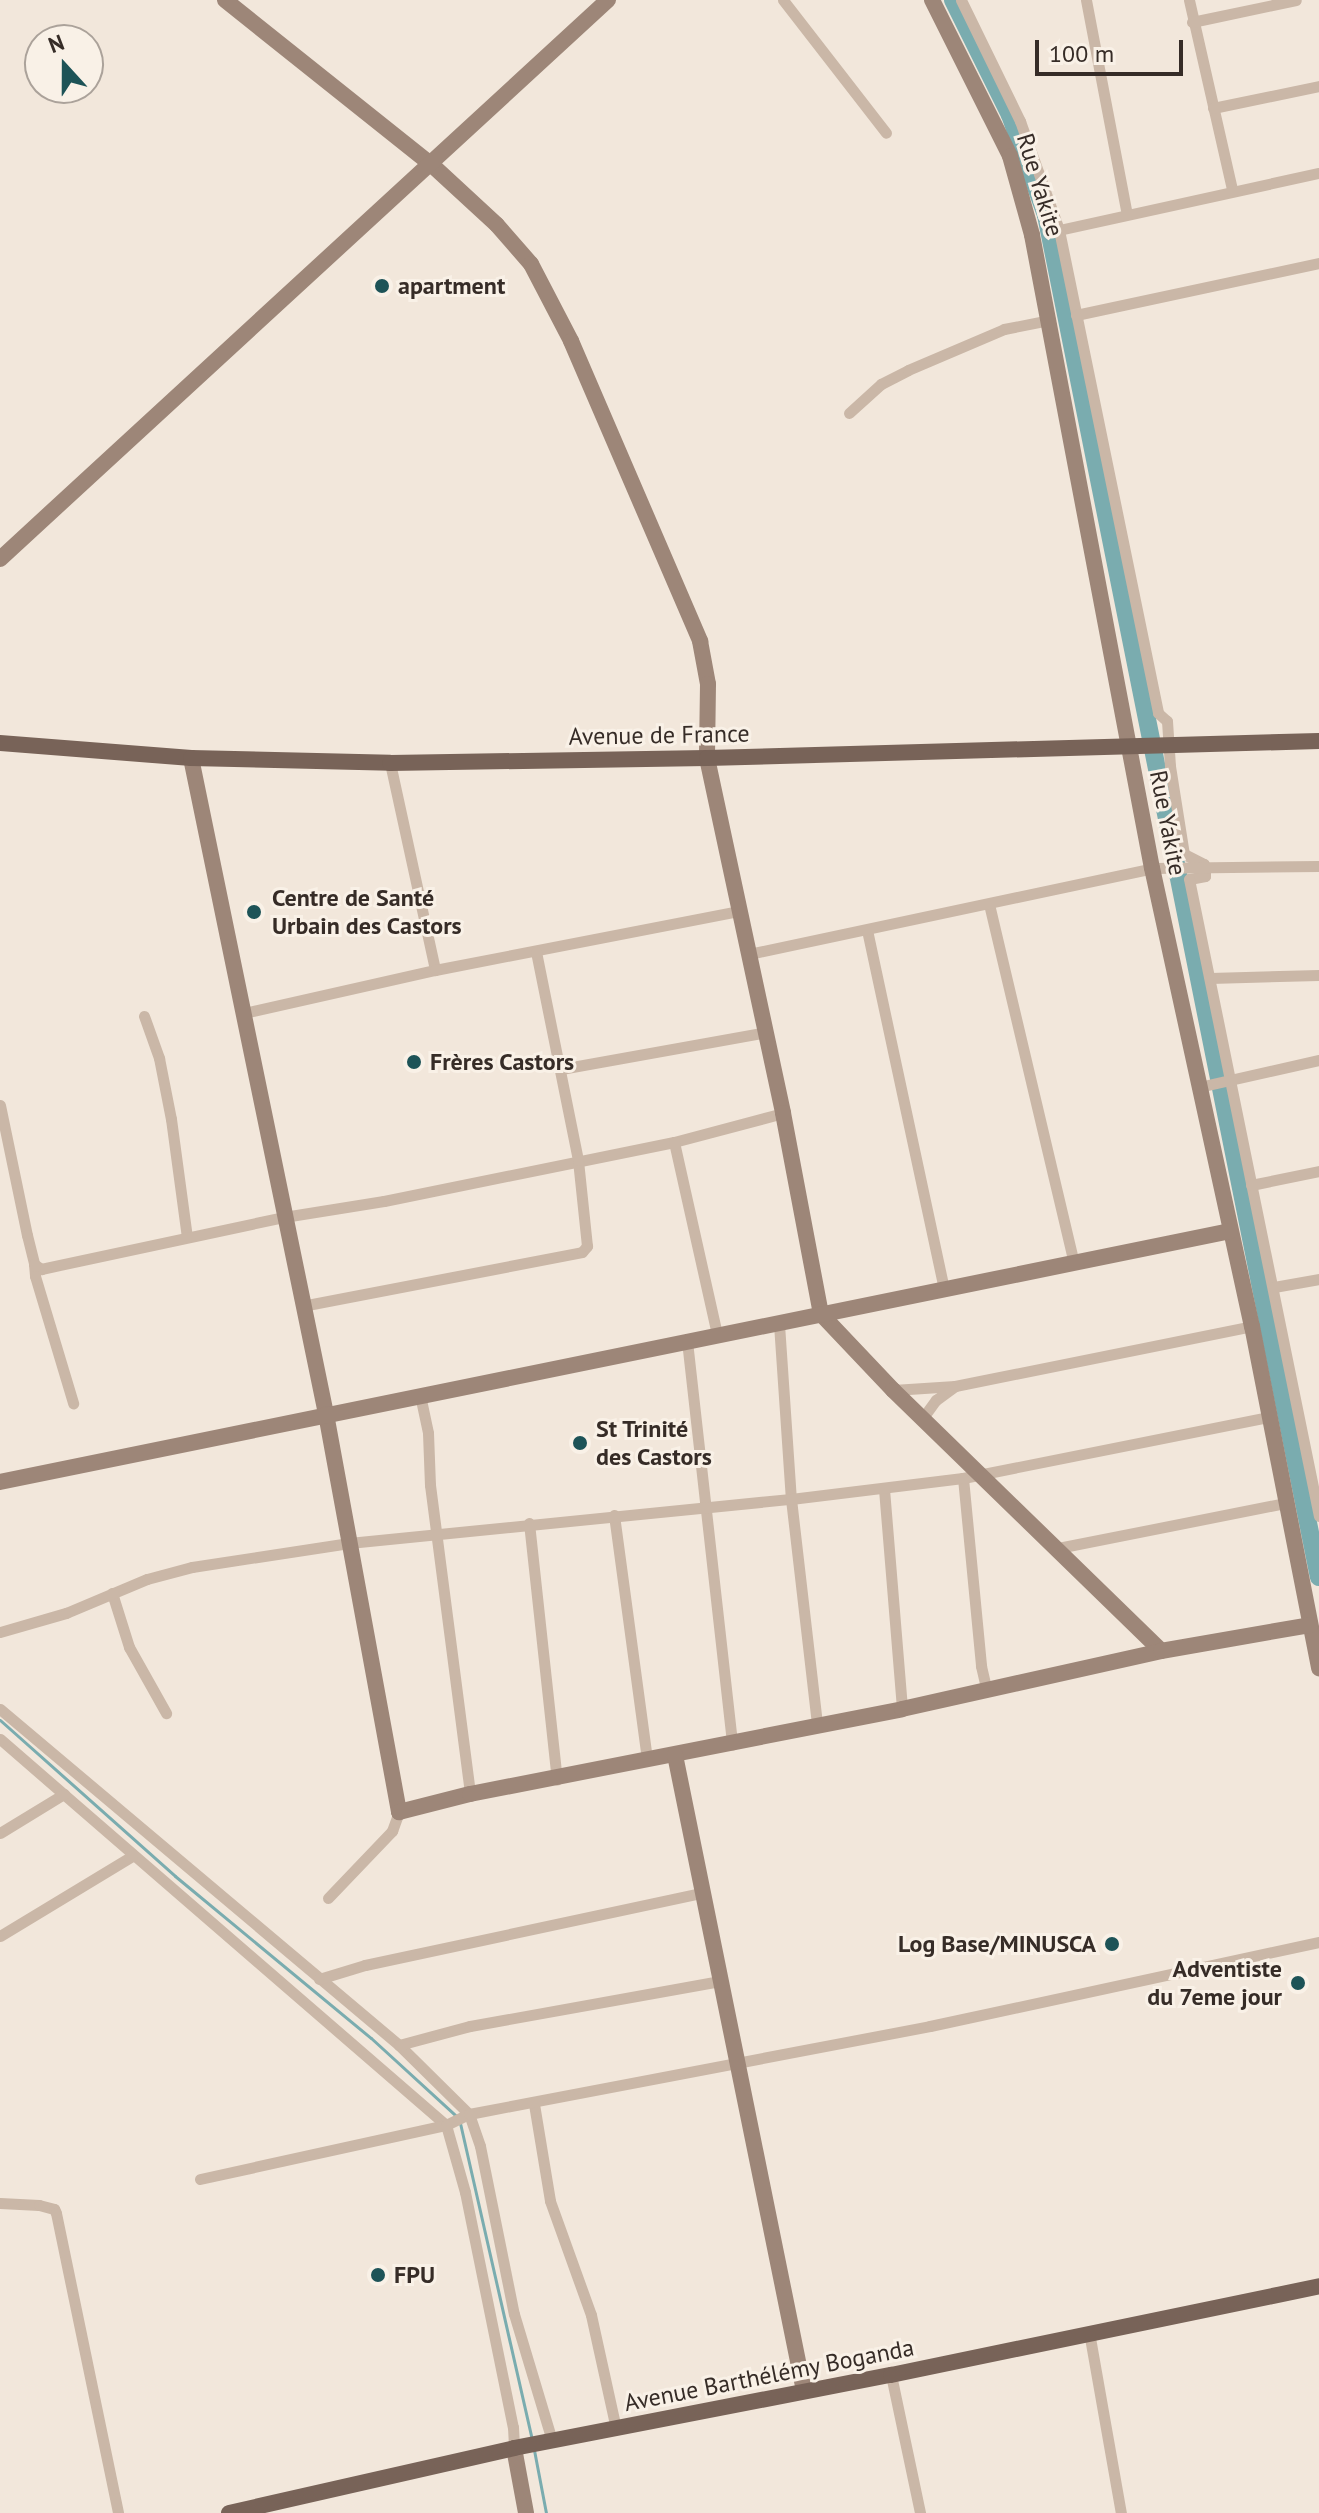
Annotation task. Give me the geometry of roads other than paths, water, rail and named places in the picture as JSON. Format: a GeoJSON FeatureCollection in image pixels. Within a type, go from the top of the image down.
{"type":"FeatureCollection","features":[{"type":"Feature","properties":{"kind":"main road","name":"Avenue de France"},"geometry":{"type":"LineString","coordinates":[[0,743],[191,758],[390,763],[707,758],[1319,741]]}},
{"type":"Feature","properties":{"kind":"main road","name":"Avenue Barthélémy Boganda"},"geometry":{"type":"LineString","coordinates":[[229,2513],[519,2447],[891,2375],[1319,2286]]}},
{"type":"Feature","properties":{"kind":"street"},"geometry":{"type":"LineString","coordinates":[[225,0],[432,165],[497,225],[531,264],[558,312],[700,641],[708,684],[707,758],[783,1113],[821,1314],[922,1419],[972,1477],[1058,1548],[1161,1651]]}},
{"type":"Feature","properties":{"kind":"street"},"geometry":{"type":"LineString","coordinates":[[0,559],[608,0]]}},
{"type":"Feature","properties":{"kind":"street"},"geometry":{"type":"LineString","coordinates":[[783,0],[886,133]]}},
{"type":"Feature","properties":{"kind":"street","name":"Rue Yakite"},"geometry":{"type":"LineString","coordinates":[[932,0],[1010,156],[1050,320],[1136,744],[1155,868],[1252,1326],[1319,1669]]}},
{"type":"Feature","properties":{"kind":"street"},"geometry":{"type":"LineString","coordinates":[[961,0],[1020,121],[1059,230],[1158,713],[1167,721],[1167,743],[1184,854],[1204,864],[1205,868],[1205,876],[1189,879],[1319,1516]]}},
{"type":"Feature","properties":{"kind":"street"},"geometry":{"type":"LineString","coordinates":[[1086,0],[1127,214]]}},
{"type":"Feature","properties":{"kind":"street"},"geometry":{"type":"LineString","coordinates":[[1189,0],[1232,190]]}},
{"type":"Feature","properties":{"kind":"street"},"geometry":{"type":"LineString","coordinates":[[1192,22],[1296,0]]}},
{"type":"Feature","properties":{"kind":"street"},"geometry":{"type":"LineString","coordinates":[[1213,108],[1319,86]]}},
{"type":"Feature","properties":{"kind":"street"},"geometry":{"type":"LineString","coordinates":[[1059,230],[1319,173]]}},
{"type":"Feature","properties":{"kind":"street"},"geometry":{"type":"LineString","coordinates":[[1076,315],[1319,263]]}},
{"type":"Feature","properties":{"kind":"street"},"geometry":{"type":"LineString","coordinates":[[849,413],[881,384],[908,370],[1004,329],[1050,320]]}},
{"type":"Feature","properties":{"kind":"street"},"geometry":{"type":"LineString","coordinates":[[191,758],[326,1414],[399,1812],[392,1831],[328,1898]]}},
{"type":"Feature","properties":{"kind":"street"},"geometry":{"type":"LineString","coordinates":[[390,763],[435,970]]}},
{"type":"Feature","properties":{"kind":"street"},"geometry":{"type":"LineString","coordinates":[[749,954],[1155,868],[1319,866]]}},
{"type":"Feature","properties":{"kind":"street"},"geometry":{"type":"LineString","coordinates":[[989,904],[1074,1264]]}},
{"type":"Feature","properties":{"kind":"street"},"geometry":{"type":"LineString","coordinates":[[244,1013],[435,970],[739,911]]}},
{"type":"Feature","properties":{"kind":"street"},"geometry":{"type":"LineString","coordinates":[[867,930],[944,1289]]}},
{"type":"Feature","properties":{"kind":"street"},"geometry":{"type":"LineString","coordinates":[[302,1306],[582,1252],[587,1246],[578,1160],[536,952]]}},
{"type":"Feature","properties":{"kind":"street"},"geometry":{"type":"LineString","coordinates":[[1210,978],[1319,975]]}},
{"type":"Feature","properties":{"kind":"street"},"geometry":{"type":"LineString","coordinates":[[144,1016],[159,1058],[171,1119],[187,1237]]}},
{"type":"Feature","properties":{"kind":"street"},"geometry":{"type":"LineString","coordinates":[[561,1069],[766,1032]]}},
{"type":"Feature","properties":{"kind":"street"},"geometry":{"type":"LineString","coordinates":[[1199,1087],[1319,1060]]}},
{"type":"Feature","properties":{"kind":"street"},"geometry":{"type":"LineString","coordinates":[[0,1105],[35,1276],[73,1403]]}},
{"type":"Feature","properties":{"kind":"street"},"geometry":{"type":"LineString","coordinates":[[34,1264],[41,1269],[50,1269],[284,1217],[384,1201],[674,1142],[783,1113]]}},
{"type":"Feature","properties":{"kind":"street"},"geometry":{"type":"LineString","coordinates":[[674,1142],[717,1334]]}},
{"type":"Feature","properties":{"kind":"street"},"geometry":{"type":"LineString","coordinates":[[1251,1185],[1319,1171]]}},
{"type":"Feature","properties":{"kind":"street"},"geometry":{"type":"LineString","coordinates":[[0,1482],[1230,1231]]}},
{"type":"Feature","properties":{"kind":"street"},"geometry":{"type":"LineString","coordinates":[[1274,1287],[1319,1279]]}},
{"type":"Feature","properties":{"kind":"street"},"geometry":{"type":"LineString","coordinates":[[779,1324],[791,1499],[817,1724]]}},
{"type":"Feature","properties":{"kind":"street"},"geometry":{"type":"LineString","coordinates":[[893,1390],[955,1386],[1252,1326]]}},
{"type":"Feature","properties":{"kind":"street"},"geometry":{"type":"LineString","coordinates":[[687,1341],[732,1744]]}},
{"type":"Feature","properties":{"kind":"street"},"geometry":{"type":"LineString","coordinates":[[922,1419],[936,1400],[955,1386]]}},
{"type":"Feature","properties":{"kind":"street"},"geometry":{"type":"LineString","coordinates":[[420,1395],[428,1433],[436,1536],[470,1794]]}},
{"type":"Feature","properties":{"kind":"street"},"geometry":{"type":"LineString","coordinates":[[0,1632],[66,1613],[112,1593],[192,1567],[349,1543],[436,1536],[529,1523],[705,1509],[972,1477],[1269,1417]]}},
{"type":"Feature","properties":{"kind":"street"},"geometry":{"type":"LineString","coordinates":[[972,1477],[981,1666],[987,1691]]}},
{"type":"Feature","properties":{"kind":"street"},"geometry":{"type":"LineString","coordinates":[[884,1489],[902,1709]]}},
{"type":"Feature","properties":{"kind":"street"},"geometry":{"type":"LineString","coordinates":[[1058,1548],[1285,1503]]}},
{"type":"Feature","properties":{"kind":"street"},"geometry":{"type":"LineString","coordinates":[[614,1515],[647,1760]]}},
{"type":"Feature","properties":{"kind":"street"},"geometry":{"type":"LineString","coordinates":[[529,1523],[557,1779]]}},
{"type":"Feature","properties":{"kind":"street"},"geometry":{"type":"LineString","coordinates":[[112,1593],[129,1647],[166,1713]]}},
{"type":"Feature","properties":{"kind":"street"},"geometry":{"type":"LineString","coordinates":[[399,1812],[470,1794],[902,1709],[1161,1651],[1310,1625]]}},
{"type":"Feature","properties":{"kind":"street"},"geometry":{"type":"LineString","coordinates":[[0,1709],[399,2045],[469,2114],[480,2146],[514,2314],[548,2441]]}},
{"type":"Feature","properties":{"kind":"street"},"geometry":{"type":"LineString","coordinates":[[0,1739],[446,2125],[465,2192],[519,2447],[526,2513]]}},
{"type":"Feature","properties":{"kind":"street"},"geometry":{"type":"LineString","coordinates":[[675,1755],[804,2391]]}},
{"type":"Feature","properties":{"kind":"street"},"geometry":{"type":"LineString","coordinates":[[0,1833],[64,1794]]}},
{"type":"Feature","properties":{"kind":"street"},"geometry":{"type":"LineString","coordinates":[[0,1936],[132,1856]]}},
{"type":"Feature","properties":{"kind":"street"},"geometry":{"type":"LineString","coordinates":[[319,1979],[365,1965],[701,1893]]}},
{"type":"Feature","properties":{"kind":"street"},"geometry":{"type":"LineString","coordinates":[[200,2179],[446,2125],[469,2114],[534,2104],[738,2060],[930,2026],[1319,1942]]}},
{"type":"Feature","properties":{"kind":"street"},"geometry":{"type":"LineString","coordinates":[[399,2045],[470,2026],[720,1981]]}},
{"type":"Feature","properties":{"kind":"street"},"geometry":{"type":"LineString","coordinates":[[534,2104],[550,2201],[591,2315],[604,2362],[616,2429]]}},
{"type":"Feature","properties":{"kind":"street"},"geometry":{"type":"LineString","coordinates":[[0,2203],[39,2205],[54,2209],[56,2213],[118,2513]]}},
{"type":"Feature","properties":{"kind":"street"},"geometry":{"type":"LineString","coordinates":[[1089,2332],[1121,2513]]}},
{"type":"Feature","properties":{"kind":"street"},"geometry":{"type":"LineString","coordinates":[[891,2375],[920,2513]]}},
{"type":"Feature","properties":{"kind":"waterway"},"geometry":{"type":"LineString","coordinates":[[953,0],[1010,115],[1046,215],[1319,1577]]}},
{"type":"Feature","properties":{"kind":"waterway"},"geometry":{"type":"LineString","coordinates":[[0,1720],[175,1876],[371,2038],[456,2116]]}},
{"type":"Feature","properties":{"kind":"waterway"},"geometry":{"type":"LineString","coordinates":[[460,2123],[532,2439]]}},
{"type":"Feature","properties":{"kind":"waterway"},"geometry":{"type":"LineString","coordinates":[[534,2450],[546,2513]]}},
{"type":"Feature","properties":{"kind":"place","name":"apartment"},"geometry":{"type":"Point","coordinates":[382,286]}},
{"type":"Feature","properties":{"kind":"place","name":"Centre de Santé Urbain des Castors"},"geometry":{"type":"Point","coordinates":[254,912]}},
{"type":"Feature","properties":{"kind":"place","name":"Frères Castors"},"geometry":{"type":"Point","coordinates":[414,1062]}},
{"type":"Feature","properties":{"kind":"place","name":"St Trinité des Castors"},"geometry":{"type":"Point","coordinates":[580,1443]}},
{"type":"Feature","properties":{"kind":"place","name":"Log Base/MINUSCA"},"geometry":{"type":"Point","coordinates":[1112,1944]}},
{"type":"Feature","properties":{"kind":"place","name":"Adventiste du 7eme jour"},"geometry":{"type":"Point","coordinates":[1298,1983]}},
{"type":"Feature","properties":{"kind":"place","name":"FPU"},"geometry":{"type":"Point","coordinates":[378,2275]}}]}
